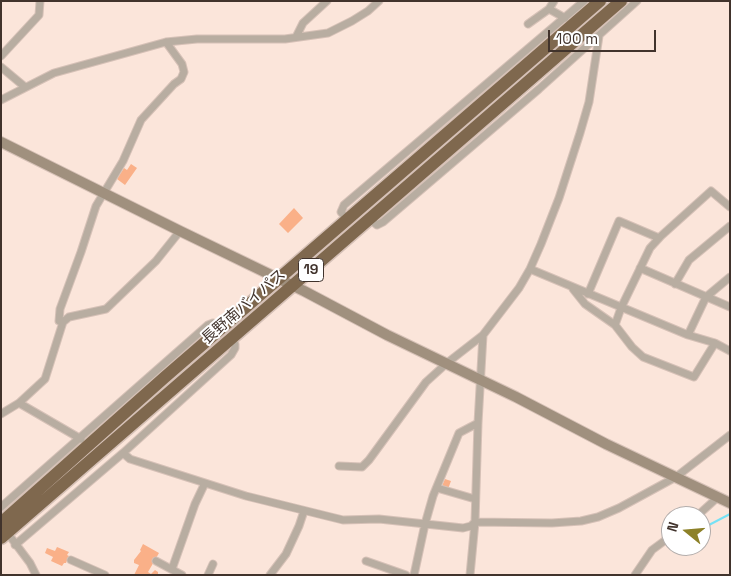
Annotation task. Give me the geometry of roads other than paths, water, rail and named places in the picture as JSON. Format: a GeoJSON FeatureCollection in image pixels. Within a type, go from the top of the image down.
{"type":"FeatureCollection","features":[{"type":"Feature","properties":{"kind":"highway","name":"長野南バイパス"},"geometry":{"type":"LineString","coordinates":[[3,530],[221,330],[517,65],[600,1]]}},
{"type":"Feature","properties":{"kind":"highway","name":"長野南バイパス"},"geometry":{"type":"LineString","coordinates":[[3,530],[231,340],[370,219],[535,85],[621,1]]}},
{"type":"Feature","properties":{"kind":"street"},"geometry":{"type":"LineString","coordinates":[[1,56],[39,15],[40,1]]}},
{"type":"Feature","properties":{"kind":"street"},"geometry":{"type":"LineString","coordinates":[[296,37],[303,23],[327,1]]}},
{"type":"Feature","properties":{"kind":"street"},"geometry":{"type":"LineString","coordinates":[[1,100],[54,73],[166,42],[197,39],[285,39],[328,33],[352,22],[380,1]]}},
{"type":"Feature","properties":{"kind":"street"},"geometry":{"type":"LineString","coordinates":[[528,24],[549,10],[554,1]]}},
{"type":"Feature","properties":{"kind":"street"},"geometry":{"type":"LineString","coordinates":[[517,65],[584,1]]}},
{"type":"Feature","properties":{"kind":"street"},"geometry":{"type":"LineString","coordinates":[[535,85],[598,36],[637,1]]}},
{"type":"Feature","properties":{"kind":"street"},"geometry":{"type":"LineString","coordinates":[[549,10],[565,18]]}},
{"type":"Feature","properties":{"kind":"street"},"geometry":{"type":"LineString","coordinates":[[339,466],[362,467],[369,460],[426,382],[483,335],[519,288],[530,270],[559,198],[589,102],[598,36]]}},
{"type":"Feature","properties":{"kind":"street"},"geometry":{"type":"LineString","coordinates":[[63,322],[59,321],[60,309],[102,193],[123,160],[141,120],[174,84],[181,79],[184,72],[182,64],[166,42]]}},
{"type":"Feature","properties":{"kind":"street"},"geometry":{"type":"LineString","coordinates":[[1,67],[26,87]]}},
{"type":"Feature","properties":{"kind":"street"},"geometry":{"type":"LineString","coordinates":[[1,142],[606,444],[730,503]]}},
{"type":"Feature","properties":{"kind":"street"},"geometry":{"type":"LineString","coordinates":[[615,325],[621,308],[650,248],[659,238],[711,191],[730,207]]}},
{"type":"Feature","properties":{"kind":"street"},"geometry":{"type":"LineString","coordinates":[[588,294],[619,220],[659,238]]}},
{"type":"Feature","properties":{"kind":"street"},"geometry":{"type":"LineString","coordinates":[[675,284],[689,260],[730,226]]}},
{"type":"Feature","properties":{"kind":"street"},"geometry":{"type":"LineString","coordinates":[[1,414],[19,403],[45,379],[63,322],[69,317],[106,309],[156,261],[180,231]]}},
{"type":"Feature","properties":{"kind":"street"},"geometry":{"type":"LineString","coordinates":[[640,268],[730,307]]}},
{"type":"Feature","properties":{"kind":"street"},"geometry":{"type":"LineString","coordinates":[[530,270],[688,335],[715,343],[730,351]]}},
{"type":"Feature","properties":{"kind":"street"},"geometry":{"type":"LineString","coordinates":[[688,335],[706,297],[730,277]]}},
{"type":"Feature","properties":{"kind":"street"},"geometry":{"type":"LineString","coordinates":[[571,286],[585,304],[615,325],[632,347],[643,357],[694,377],[715,343]]}},
{"type":"Feature","properties":{"kind":"street"},"geometry":{"type":"LineString","coordinates":[[1,507],[81,439],[208,325],[213,323],[221,330]]}},
{"type":"Feature","properties":{"kind":"street"},"geometry":{"type":"LineString","coordinates":[[470,575],[475,522],[483,335]]}},
{"type":"Feature","properties":{"kind":"street"},"geometry":{"type":"LineString","coordinates":[[15,545],[122,453],[234,352],[235,344],[231,340]]}},
{"type":"Feature","properties":{"kind":"street"},"geometry":{"type":"LineString","coordinates":[[19,403],[81,439]]}},
{"type":"Feature","properties":{"kind":"street"},"geometry":{"type":"LineString","coordinates":[[414,575],[424,524],[459,433],[478,423]]}},
{"type":"Feature","properties":{"kind":"street"},"geometry":{"type":"LineString","coordinates":[[122,453],[130,459],[205,483],[343,520],[379,519],[463,528],[471,526],[475,522],[581,521],[598,517],[619,508],[676,477],[730,435]]}},
{"type":"Feature","properties":{"kind":"street"},"geometry":{"type":"LineString","coordinates":[[172,569],[195,504],[205,483]]}},
{"type":"Feature","properties":{"kind":"street"},"geometry":{"type":"LineString","coordinates":[[437,488],[475,499]]}},
{"type":"Feature","properties":{"kind":"street"},"geometry":{"type":"LineString","coordinates":[[709,506],[718,497]]}},
{"type":"Feature","properties":{"kind":"street"},"geometry":{"type":"LineString","coordinates":[[270,575],[286,554],[304,511]]}},
{"type":"Feature","properties":{"kind":"street"},"geometry":{"type":"LineString","coordinates":[[3,530],[30,563],[36,575]]}},
{"type":"Feature","properties":{"kind":"street"},"geometry":{"type":"LineString","coordinates":[[635,575],[652,550],[661,543]]}},
{"type":"Feature","properties":{"kind":"street"},"geometry":{"type":"LineString","coordinates":[[71,560],[105,575]]}},
{"type":"Feature","properties":{"kind":"street"},"geometry":{"type":"LineString","coordinates":[[156,561],[182,575]]}},
{"type":"Feature","properties":{"kind":"street"},"geometry":{"type":"LineString","coordinates":[[366,561],[406,575]]}},
{"type":"Feature","properties":{"kind":"street"},"geometry":{"type":"LineString","coordinates":[[208,575],[213,564]]}},
{"type":"Feature","properties":{"kind":"waterway"},"geometry":{"type":"LineString","coordinates":[[711,524],[730,514]]}}]}
